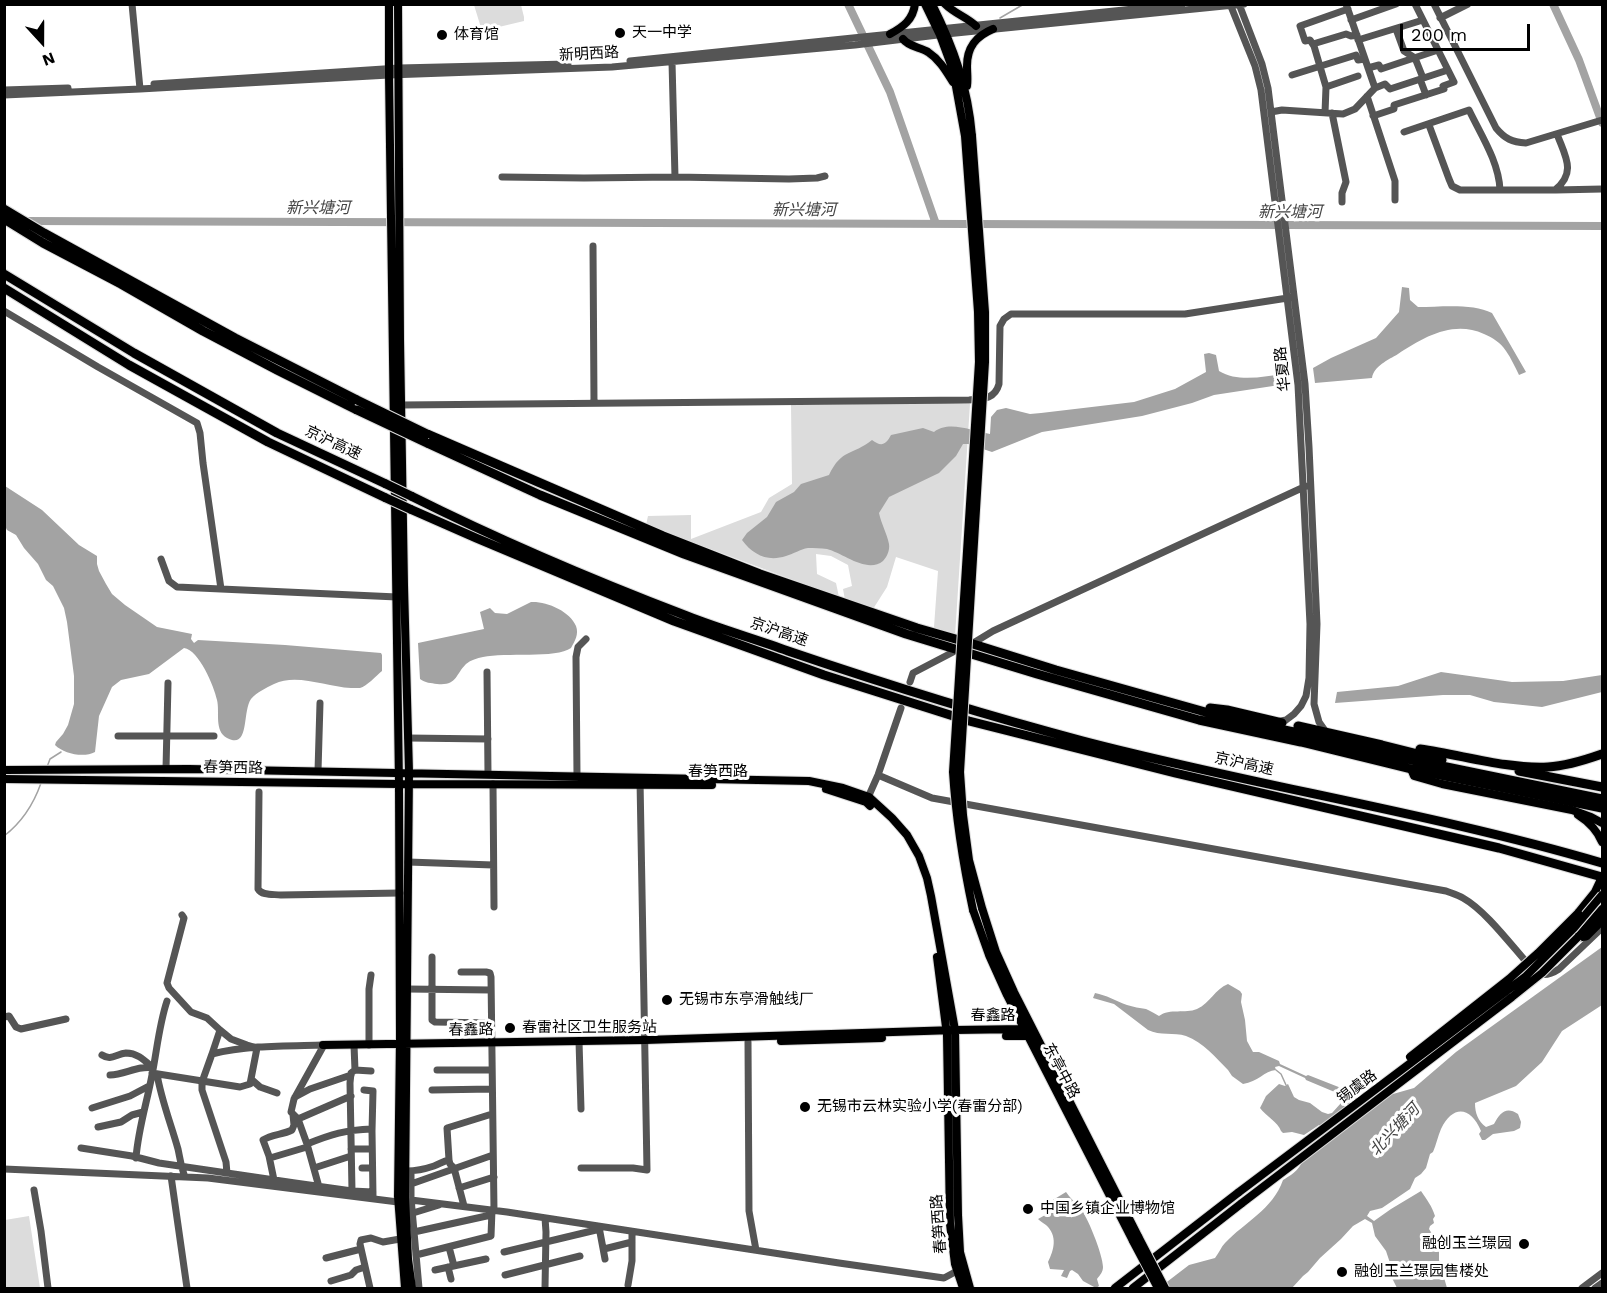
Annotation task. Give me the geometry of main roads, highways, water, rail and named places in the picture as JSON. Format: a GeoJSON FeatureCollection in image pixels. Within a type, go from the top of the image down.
{"type":"FeatureCollection","features":[{"type":"Feature","properties":{"kind":"highway"},"geometry":{"type":"LineString","coordinates":[[4,209],[213,336],[277,370],[357,405],[540,495],[684,554],[884,626],[1037,674],[1199,720],[1411,769],[1602,808]]}},
{"type":"Feature","properties":{"kind":"highway"},"geometry":{"type":"LineString","coordinates":[[4,219],[43,243],[123,280]]}},
{"type":"Feature","properties":{"kind":"highway","name":"京沪高速"},"geometry":{"type":"LineString","coordinates":[[4,273],[134,353],[277,433],[475,528],[689,617],[876,681],[1092,744],[1448,823],[1602,863]]}},
{"type":"Feature","properties":{"kind":"highway","name":"京沪高速"},"geometry":{"type":"LineString","coordinates":[[4,288],[129,364],[268,442],[410,509],[674,621],[824,675],[969,721],[1186,775],[1499,848],[1602,877]]}},
{"type":"Feature","properties":{"kind":"highway"},"geometry":{"type":"LineString","coordinates":[[427,439],[739,566],[917,628],[1222,717],[1398,757],[1602,799]]}},
{"type":"Feature","properties":{"kind":"highway"},"geometry":{"type":"LineString","coordinates":[[1185,706],[1227,710],[1326,732],[1455,763],[1460,769]]}},
{"type":"Feature","properties":{"kind":"highway"},"geometry":{"type":"LineString","coordinates":[[1382,745],[1433,751],[1522,767],[1550,767],[1575,763],[1602,754]]}},
{"type":"Feature","properties":{"kind":"highway"},"geometry":{"type":"LineString","coordinates":[[1468,758],[1494,766],[1602,787]]}},
{"type":"Feature","properties":{"kind":"highway"},"geometry":{"type":"LineString","coordinates":[[1578,937],[1586,936],[1602,921]]}},
{"type":"Feature","properties":{"kind":"main road"},"geometry":{"type":"LineString","coordinates":[[389,4],[400,893],[408,1171],[405,1197],[412,1288]]}},
{"type":"Feature","properties":{"kind":"main road"},"geometry":{"type":"LineString","coordinates":[[398,4],[401,405],[409,773],[407,989],[398,1202],[405,1288]]}},
{"type":"Feature","properties":{"kind":"main road"},"geometry":{"type":"LineString","coordinates":[[890,34],[906,24],[914,12],[915,4]]}},
{"type":"Feature","properties":{"kind":"main road"},"geometry":{"type":"LineString","coordinates":[[925,4],[960,70],[970,114],[969,136]]}},
{"type":"Feature","properties":{"kind":"main road"},"geometry":{"type":"LineString","coordinates":[[932,4],[953,70],[969,136]]}},
{"type":"Feature","properties":{"kind":"main road"},"geometry":{"type":"LineString","coordinates":[[945,4],[952,11],[971,20],[976,26]]}},
{"type":"Feature","properties":{"kind":"main road"},"geometry":{"type":"LineString","coordinates":[[966,89],[968,83],[967,57],[972,43],[976,38],[993,29]]}},
{"type":"Feature","properties":{"kind":"main road"},"geometry":{"type":"LineString","coordinates":[[903,39],[906,43],[927,52],[938,60],[959,96]]}},
{"type":"Feature","properties":{"kind":"main road","name":"东亭中路"},"geometry":{"type":"LineString","coordinates":[[969,136],[979,362],[953,772],[956,815],[963,861],[989,954],[1136,1239]]}},
{"type":"Feature","properties":{"kind":"main road"},"geometry":{"type":"LineString","coordinates":[[1411,769],[1414,776],[1572,810],[1602,824]]}},
{"type":"Feature","properties":{"kind":"main road","name":"春笋西路"},"geometry":{"type":"LineString","coordinates":[[4,770],[318,771],[577,776],[639,781]]}},
{"type":"Feature","properties":{"kind":"main road"},"geometry":{"type":"LineString","coordinates":[[212,770],[212,781]]}},
{"type":"Feature","properties":{"kind":"main road","name":"春笋西路"},"geometry":{"type":"LineString","coordinates":[[4,779],[399,784],[809,781],[843,788],[867,800],[892,818],[907,835],[919,856],[931,896],[951,1032],[960,1252],[970,1288]]}},
{"type":"Feature","properties":{"kind":"main road"},"geometry":{"type":"LineString","coordinates":[[1567,809],[1591,824],[1602,842]]}},
{"type":"Feature","properties":{"kind":"main road"},"geometry":{"type":"LineString","coordinates":[[1354,1106],[1538,953],[1578,913],[1595,892],[1602,877]]}},
{"type":"Feature","properties":{"kind":"main road","name":"锡虞路"},"geometry":{"type":"LineString","coordinates":[[1115,1288],[1525,976],[1574,928],[1602,894]]}},
{"type":"Feature","properties":{"kind":"main road","name":"锡虞路"},"geometry":{"type":"LineString","coordinates":[[1133,1288],[1542,973],[1602,909]]}},
{"type":"Feature","properties":{"kind":"main road","name":"春笋西路"},"geometry":{"type":"LineString","coordinates":[[951,1032],[950,1224],[955,1264],[963,1288]]}},
{"type":"Feature","properties":{"kind":"main road","name":"春鑫路"},"geometry":{"type":"LineString","coordinates":[[645,1042],[951,1032],[1029,1032]]}},
{"type":"Feature","properties":{"kind":"main road","name":"春鑫路"},"geometry":{"type":"LineString","coordinates":[[320,1045],[748,1042],[951,1032]]}},
{"type":"Feature","properties":{"kind":"main road"},"geometry":{"type":"LineString","coordinates":[[1136,1239],[1158,1288]]}},
{"type":"Feature","properties":{"kind":"main road"},"geometry":{"type":"LineString","coordinates":[[1136,1239],[1165,1288]]}},
{"type":"Feature","properties":{"kind":"water"},"geometry":{"type":"Polygon","coordinates":[[[1402,287],[1409,288],[1410,300],[1418,307],[1466,307],[1492,313],[1526,372],[1519,375],[1506,351],[1493,339],[1472,330],[1461,329],[1439,332],[1418,342],[1382,364],[1372,378],[1315,383],[1313,368],[1376,338],[1399,312],[1402,287]]]}},
{"type":"Feature","properties":{"kind":"water"},"geometry":{"type":"Polygon","coordinates":[[[1204,354],[1216,355],[1219,371],[1227,375],[1252,378],[1286,374],[1286,384],[1214,395],[1142,416],[1042,432],[992,452],[963,444],[956,456],[939,473],[889,497],[879,513],[889,549],[883,561],[877,564],[862,564],[833,551],[820,548],[802,549],[779,558],[767,558],[751,550],[742,540],[767,517],[776,502],[794,492],[801,484],[829,475],[838,460],[872,440],[883,444],[891,435],[923,428],[934,432],[954,427],[990,434],[991,417],[997,410],[1006,408],[1030,414],[1134,402],[1175,389],[1206,372],[1204,354]]]}},
{"type":"Feature","properties":{"kind":"water"},"geometry":{"type":"Polygon","coordinates":[[[5,486],[42,510],[79,545],[97,556],[99,571],[112,594],[157,627],[192,634],[191,639],[194,643],[198,640],[381,653],[382,671],[360,688],[302,680],[274,684],[251,699],[242,734],[239,739],[234,740],[227,738],[220,731],[218,705],[213,686],[195,655],[184,648],[149,674],[121,680],[112,687],[99,716],[95,752],[80,755],[64,751],[55,745],[68,725],[74,704],[74,676],[64,608],[38,564],[16,535],[7,530],[5,526],[5,486]]]}},
{"type":"Feature","properties":{"kind":"water"},"geometry":{"type":"Polygon","coordinates":[[[531,602],[544,603],[569,616],[577,632],[571,648],[554,653],[479,658],[466,664],[455,679],[444,684],[430,683],[420,679],[418,643],[484,629],[480,612],[490,608],[495,613],[507,614],[531,602]]]}},
{"type":"Feature","properties":{"kind":"water"},"geometry":{"type":"Polygon","coordinates":[[[1441,672],[1512,682],[1563,681],[1602,675],[1602,692],[1542,707],[1494,702],[1470,695],[1335,703],[1337,692],[1398,686],[1441,672]]]}},
{"type":"Feature","properties":{"kind":"water","name":"北兴塘河"},"geometry":{"type":"Polygon","coordinates":[[[1602,947],[1602,1005],[1562,1031],[1542,1062],[1516,1086],[1475,1103],[1478,1116],[1486,1127],[1494,1124],[1504,1112],[1510,1111],[1518,1114],[1521,1122],[1520,1128],[1493,1134],[1482,1140],[1479,1134],[1481,1131],[1472,1117],[1467,1113],[1456,1112],[1441,1129],[1426,1168],[1415,1178],[1410,1189],[1382,1208],[1370,1211],[1367,1216],[1374,1221],[1421,1191],[1435,1216],[1434,1223],[1429,1229],[1439,1245],[1439,1260],[1447,1288],[1397,1288],[1389,1272],[1390,1263],[1386,1251],[1375,1236],[1372,1223],[1365,1219],[1353,1226],[1292,1288],[1159,1288],[1189,1265],[1215,1258],[1225,1243],[1273,1199],[1283,1180],[1301,1165],[1304,1151],[1325,1135],[1325,1129],[1319,1125],[1304,1135],[1292,1132],[1283,1133],[1260,1108],[1266,1096],[1279,1084],[1285,1086],[1288,1084],[1294,1097],[1328,1114],[1332,1113],[1343,1098],[1279,1066],[1275,1067],[1276,1070],[1243,1084],[1198,1042],[1186,1036],[1148,1030],[1114,1004],[1093,998],[1095,993],[1127,1005],[1146,1009],[1159,1016],[1168,1012],[1197,1009],[1228,984],[1242,994],[1241,1002],[1247,1041],[1253,1052],[1259,1052],[1279,1061],[1280,1064],[1306,1076],[1359,1095],[1393,1094],[1414,1088],[1456,1052],[1602,947]]]}},
{"type":"Feature","properties":{"kind":"water"},"geometry":{"type":"Polygon","coordinates":[[[1066,1192],[1082,1211],[1100,1254],[1103,1269],[1097,1279],[1099,1286],[1096,1288],[1083,1281],[1072,1270],[1067,1278],[1061,1276],[1064,1270],[1050,1269],[1048,1262],[1052,1253],[1053,1238],[1050,1229],[1038,1219],[1047,1214],[1043,1206],[1066,1192]]]}},
{"type":"Feature","properties":{"kind":"waterway"},"geometry":{"type":"LineString","coordinates":[[848,4],[890,92],[936,224]]}},
{"type":"Feature","properties":{"kind":"waterway"},"geometry":{"type":"LineString","coordinates":[[1000,18],[1024,4]]}},
{"type":"Feature","properties":{"kind":"waterway"},"geometry":{"type":"LineString","coordinates":[[1553,4],[1579,60],[1602,123]]}},
{"type":"Feature","properties":{"kind":"waterway","name":"新兴塘河"},"geometry":{"type":"LineString","coordinates":[[23,221],[1602,226]]}},
{"type":"Feature","properties":{"kind":"waterway"},"geometry":{"type":"LineString","coordinates":[[47,767],[50,759],[61,752]]}},
{"type":"Feature","properties":{"kind":"waterway"},"geometry":{"type":"LineString","coordinates":[[4,836],[26,812],[41,783]]}},
{"type":"Feature","properties":{"kind":"waterway"},"geometry":{"type":"LineString","coordinates":[[1276,1070],[1281,1074],[1286,1085]]}},
{"type":"Feature","properties":{"kind":"place","name":"天一中学"},"geometry":{"type":"Point","coordinates":[620,33]}},
{"type":"Feature","properties":{"kind":"place","name":"体育馆"},"geometry":{"type":"Point","coordinates":[442,35]}},
{"type":"Feature","properties":{"kind":"place","name":"无锡市东亭滑触线厂"},"geometry":{"type":"Point","coordinates":[667,1000]}},
{"type":"Feature","properties":{"kind":"place","name":"春雷社区卫生服务站"},"geometry":{"type":"Point","coordinates":[510,1028]}},
{"type":"Feature","properties":{"kind":"place","name":"无锡市云林实验小学(春雷分部)"},"geometry":{"type":"Point","coordinates":[805,1107]}},
{"type":"Feature","properties":{"kind":"place","name":"中国乡镇企业博物馆"},"geometry":{"type":"Point","coordinates":[1028,1209]}},
{"type":"Feature","properties":{"kind":"place","name":"融创玉兰璟园"},"geometry":{"type":"Point","coordinates":[1524,1244]}},
{"type":"Feature","properties":{"kind":"place","name":"融创玉兰璟园售楼处"},"geometry":{"type":"Point","coordinates":[1342,1272]}}]}
